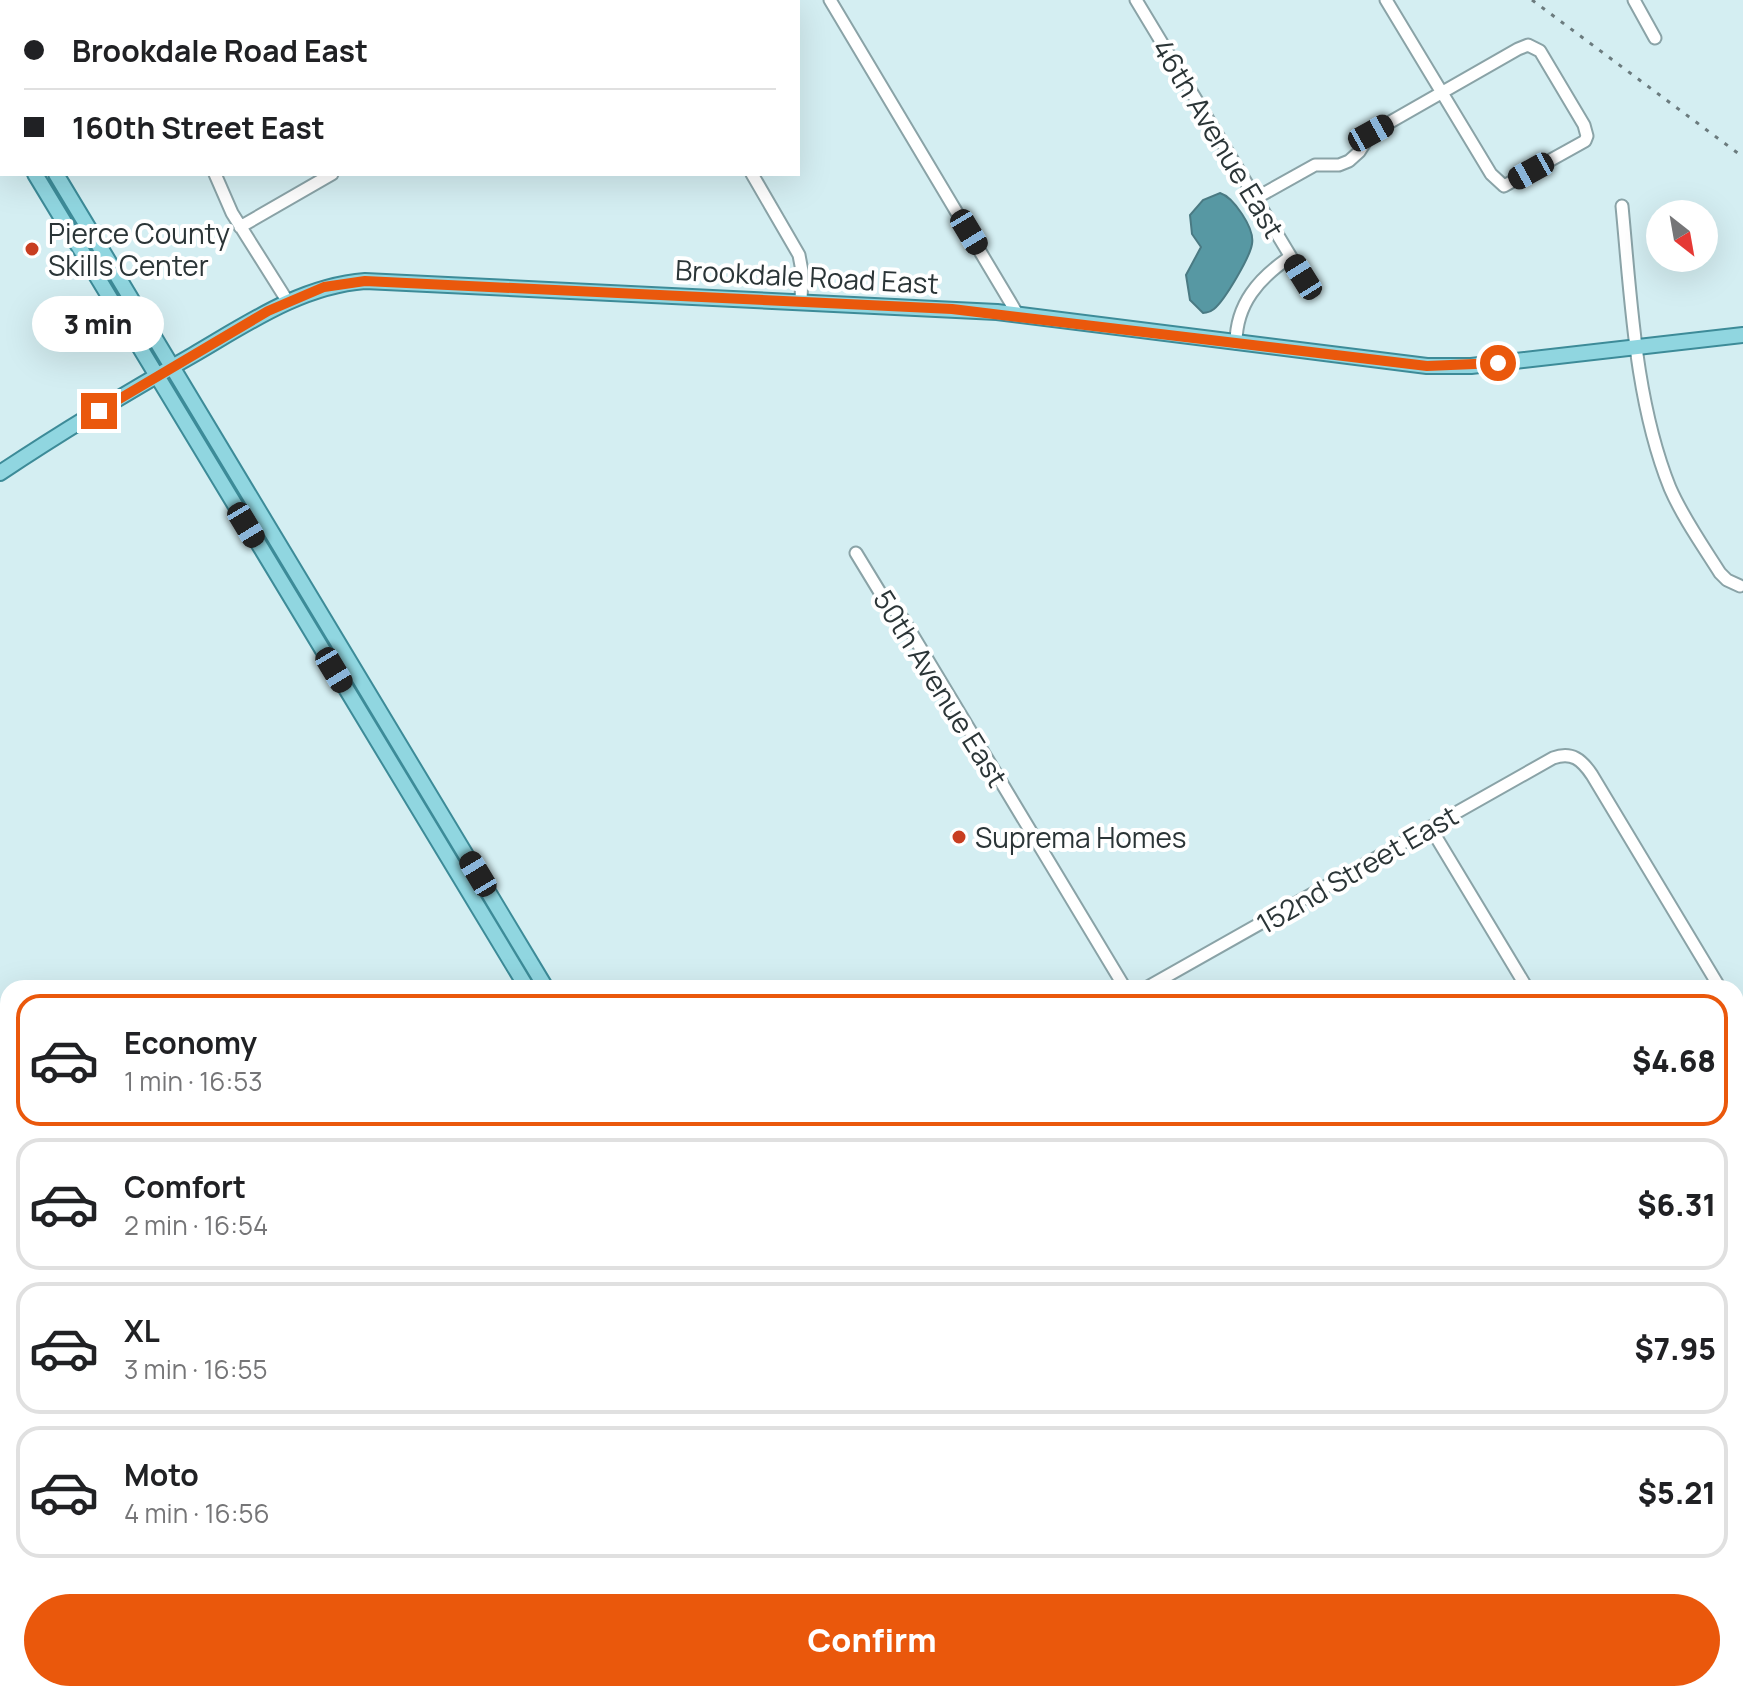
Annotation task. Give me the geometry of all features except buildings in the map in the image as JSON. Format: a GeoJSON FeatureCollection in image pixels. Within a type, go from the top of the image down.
{"type":"FeatureCollection","features":[{"type":"Feature","properties":{"kind":"main road"},"geometry":{"type":"LineString","coordinates":[[36,176],[522,980]]}},
{"type":"Feature","properties":{"kind":"main road"},"geometry":{"type":"LineString","coordinates":[[57,176],[541,980]]}},
{"type":"Feature","properties":{"kind":"main road","name":"Brookdale Road East"},"geometry":{"type":"LineString","coordinates":[[0,473],[156,376],[288,302],[324,287],[365,281],[952,309],[1427,366],[1471,366],[1743,335]]}},
{"type":"Feature","properties":{"kind":"street"},"geometry":{"type":"LineString","coordinates":[[830,0],[1018,315]]}},
{"type":"Feature","properties":{"kind":"street","name":"46th Avenue East"},"geometry":{"type":"LineString","coordinates":[[1136,0],[1303,277]]}},
{"type":"Feature","properties":{"kind":"street"},"geometry":{"type":"LineString","coordinates":[[1256,198],[1315,165],[1339,165],[1349,161],[1371,133],[1442,93],[1518,49],[1531,45],[1540,51],[1584,125],[1585,141],[1504,186],[1491,174],[1442,93],[1386,0]]}},
{"type":"Feature","properties":{"kind":"street"},"geometry":{"type":"LineString","coordinates":[[1634,0],[1655,38]]}},
{"type":"Feature","properties":{"kind":"street"},"geometry":{"type":"LineString","coordinates":[[216,176],[225,201],[288,302]]}},
{"type":"Feature","properties":{"kind":"street"},"geometry":{"type":"LineString","coordinates":[[240,227],[329,176]]}},
{"type":"Feature","properties":{"kind":"street"},"geometry":{"type":"LineString","coordinates":[[753,176],[799,255],[801,302]]}},
{"type":"Feature","properties":{"kind":"street"},"geometry":{"type":"LineString","coordinates":[[1622,206],[1636,347],[1654,436],[1673,495],[1720,573],[1740,586]]}},
{"type":"Feature","properties":{"kind":"street"},"geometry":{"type":"LineString","coordinates":[[1236,343],[1237,322],[1244,303],[1259,282],[1290,257]]}},
{"type":"Feature","properties":{"kind":"street","name":"50th Avenue East"},"geometry":{"type":"LineString","coordinates":[[856,553],[884,599],[903,619],[1120,980]]}},
{"type":"Feature","properties":{"kind":"street","name":"152nd Street East"},"geometry":{"type":"LineString","coordinates":[[1160,980],[1553,758],[1570,755],[1583,762],[1592,775],[1715,980]]}},
{"type":"Feature","properties":{"kind":"street"},"geometry":{"type":"LineString","coordinates":[[1430,827],[1522,980]]}},
{"type":"Feature","properties":{"kind":"shaded area"},"geometry":{"type":"Polygon","coordinates":[[[1220,193],[1231,200],[1242,214],[1250,230],[1252,244],[1224,297],[1212,310],[1203,313],[1190,300],[1186,275],[1201,247],[1192,234],[1190,215],[1203,200],[1220,193]]]}},
{"type":"Feature","properties":{"kind":"railway"},"geometry":{"type":"LineString","coordinates":[[1532,0],[1743,157]]}},
{"type":"Feature","properties":{"kind":"place","name":"Pierce County Skills Center"},"geometry":{"type":"Point","coordinates":[32,249]}},
{"type":"Feature","properties":{"kind":"place","name":"Suprema Homes"},"geometry":{"type":"Point","coordinates":[959,837]}},
{"type":"Feature","properties":{"kind":"route"},"geometry":{"type":"LineString","coordinates":[[99,411],[268,311],[324,287],[365,281],[952,309],[1427,366],[1498,363]]}}]}
